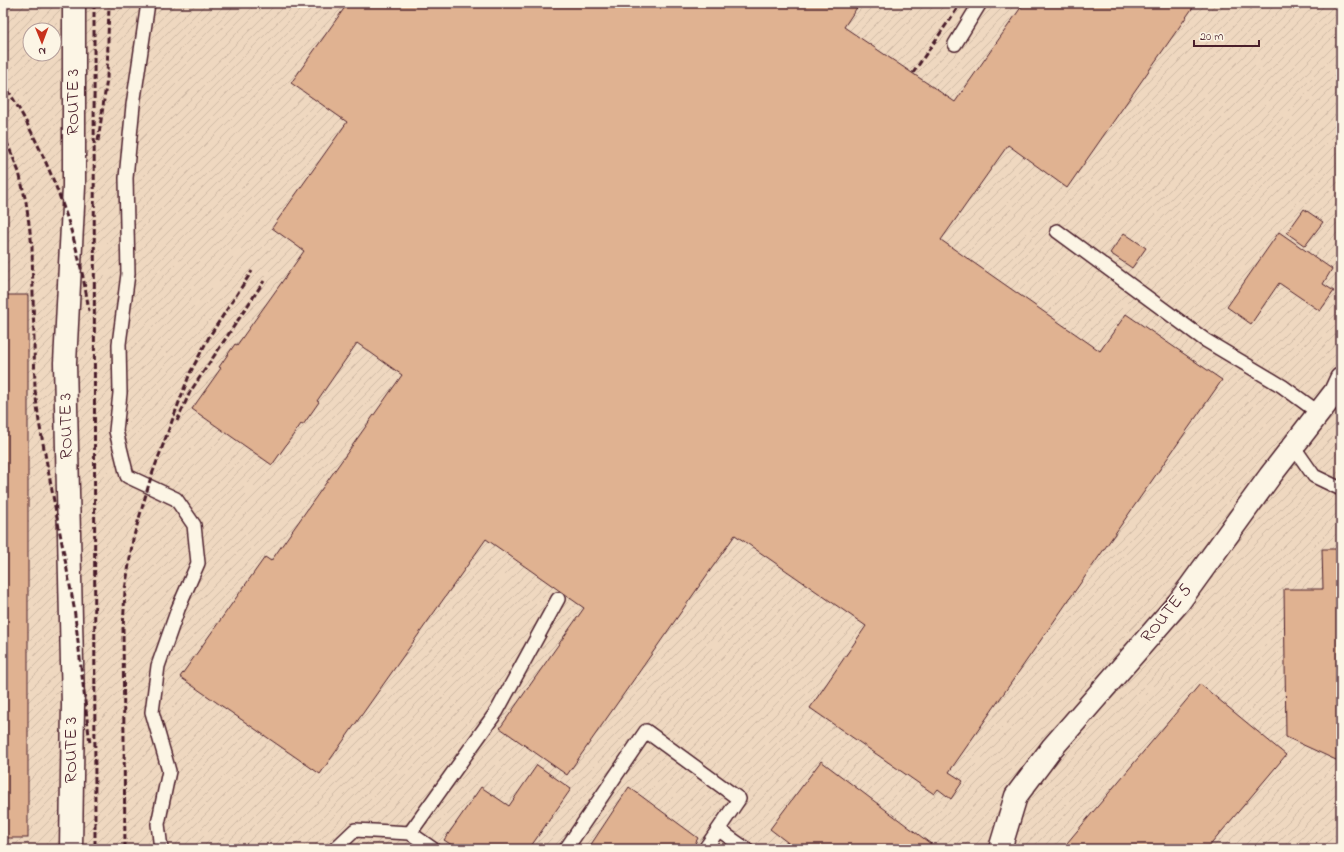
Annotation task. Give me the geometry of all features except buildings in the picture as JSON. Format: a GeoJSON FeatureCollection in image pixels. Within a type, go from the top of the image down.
{"type":"FeatureCollection","features":[{"type":"Feature","properties":{"kind":"street","name":"ROUTE 3"},"geometry":{"type":"LineString","coordinates":[[71,849],[73,705],[65,363],[74,187],[74,3]]}},
{"type":"Feature","properties":{"kind":"street","name":"ROUTE 5"},"geometry":{"type":"LineString","coordinates":[[1000,849],[1016,796],[1052,748],[1178,602],[1293,446],[1335,392],[1341,379]]}},
{"type":"Feature","properties":{"kind":"lane"},"geometry":{"type":"LineString","coordinates":[[148,3],[133,105],[126,178],[128,274],[119,344],[120,393],[116,431],[127,476],[176,499],[194,525],[198,563],[178,609],[158,666],[152,712],[169,771],[158,824],[161,849]]}},
{"type":"Feature","properties":{"kind":"lane"},"geometry":{"type":"LineString","coordinates":[[955,44],[980,3]]}},
{"type":"Feature","properties":{"kind":"lane"},"geometry":{"type":"LineString","coordinates":[[1057,231],[1204,340],[1282,386],[1319,413]]}},
{"type":"Feature","properties":{"kind":"lane"},"geometry":{"type":"LineString","coordinates":[[1293,446],[1314,476],[1341,489]]}},
{"type":"Feature","properties":{"kind":"lane"},"geometry":{"type":"LineString","coordinates":[[410,833],[497,711],[558,599]]}},
{"type":"Feature","properties":{"kind":"lane"},"geometry":{"type":"LineString","coordinates":[[566,849],[646,731],[739,799],[706,849]]}},
{"type":"Feature","properties":{"kind":"lane"},"geometry":{"type":"LineString","coordinates":[[335,849],[355,830],[410,833],[434,849]]}},
{"type":"Feature","properties":{"kind":"lane"},"geometry":{"type":"LineString","coordinates":[[718,830],[746,849]]}},
{"type":"Feature","properties":{"kind":"shaded area"},"geometry":{"type":"Polygon","coordinates":[[[3,3],[1341,3],[1341,849],[3,849],[3,3]]]}},
{"type":"Feature","properties":{"kind":"railway"},"geometry":{"type":"LineString","coordinates":[[94,3],[95,849]]}},
{"type":"Feature","properties":{"kind":"railway"},"geometry":{"type":"LineString","coordinates":[[98,141],[107,79],[109,3]]}},
{"type":"Feature","properties":{"kind":"railway"},"geometry":{"type":"LineString","coordinates":[[913,73],[961,3]]}},
{"type":"Feature","properties":{"kind":"railway"},"geometry":{"type":"LineString","coordinates":[[3,82],[33,136],[58,192],[77,250],[89,311]]}},
{"type":"Feature","properties":{"kind":"railway"},"geometry":{"type":"LineString","coordinates":[[3,133],[19,172],[26,202],[32,246],[35,390],[39,422],[74,607],[90,744]]}},
{"type":"Feature","properties":{"kind":"railway"},"geometry":{"type":"LineString","coordinates":[[125,849],[123,629],[125,590],[133,539],[151,477],[190,373],[209,337],[252,271]]}},
{"type":"Feature","properties":{"kind":"railway"},"geometry":{"type":"LineString","coordinates":[[177,421],[190,392],[264,281]]}}]}
